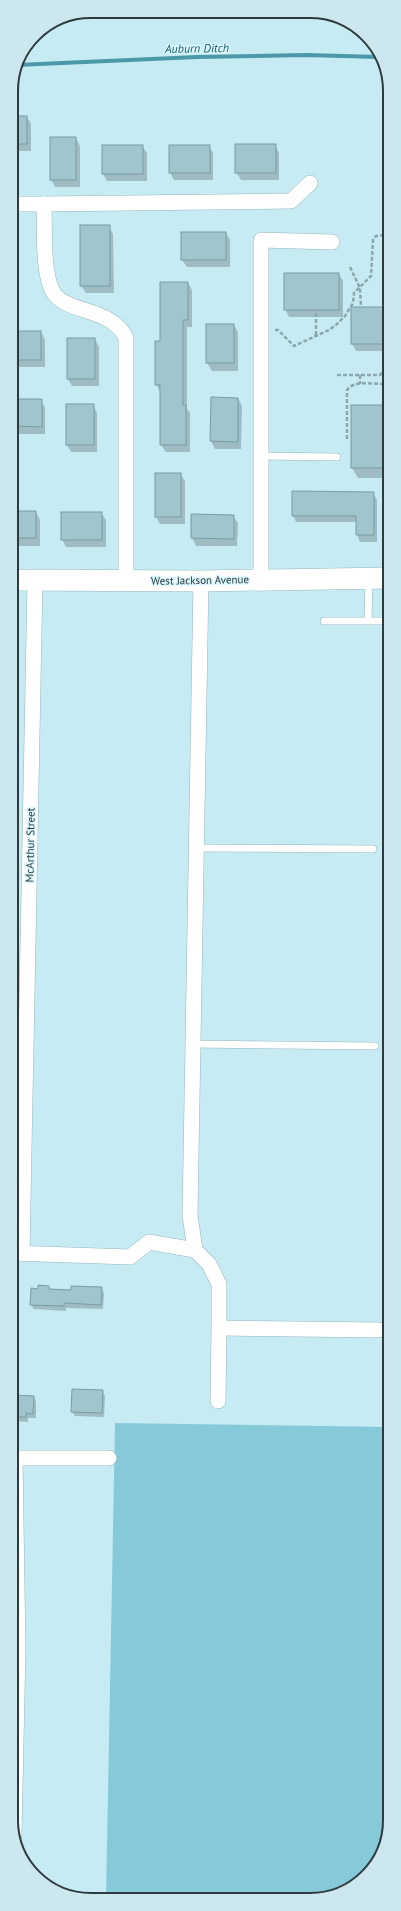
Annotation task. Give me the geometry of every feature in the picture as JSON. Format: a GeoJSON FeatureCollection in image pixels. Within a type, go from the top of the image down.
{"type":"FeatureCollection","features":[{"type":"Feature","properties":{"kind":"street"},"geometry":{"type":"LineString","coordinates":[[18,204],[291,201],[310,183]]}},
{"type":"Feature","properties":{"kind":"street"},"geometry":{"type":"LineString","coordinates":[[44,204],[47,276],[53,293],[62,301],[110,320],[122,329],[126,338],[126,580]]}},
{"type":"Feature","properties":{"kind":"street"},"geometry":{"type":"LineString","coordinates":[[260,579],[261,240],[332,242]]}},
{"type":"Feature","properties":{"kind":"street","name":"West Jackson Avenue"},"geometry":{"type":"LineString","coordinates":[[18,580],[201,581],[383,578]]}},
{"type":"Feature","properties":{"kind":"street","name":"McArthur Street"},"geometry":{"type":"LineString","coordinates":[[18,1216],[35,580]]}},
{"type":"Feature","properties":{"kind":"street"},"geometry":{"type":"LineString","coordinates":[[195,1250],[190,1215],[201,581]]}},
{"type":"Feature","properties":{"kind":"street"},"geometry":{"type":"LineString","coordinates":[[18,1253],[130,1257],[149,1242],[195,1250],[209,1264],[219,1284],[218,1401]]}},
{"type":"Feature","properties":{"kind":"street"},"geometry":{"type":"LineString","coordinates":[[219,1328],[379,1330]]}},
{"type":"Feature","properties":{"kind":"street"},"geometry":{"type":"LineString","coordinates":[[18,1458],[109,1458]]}},
{"type":"Feature","properties":{"kind":"lane"},"geometry":{"type":"LineString","coordinates":[[260,456],[337,457]]}},
{"type":"Feature","properties":{"kind":"lane"},"geometry":{"type":"LineString","coordinates":[[368,621],[369,578]]}},
{"type":"Feature","properties":{"kind":"lane"},"geometry":{"type":"LineString","coordinates":[[324,621],[383,622]]}},
{"type":"Feature","properties":{"kind":"lane"},"geometry":{"type":"LineString","coordinates":[[196,848],[373,849]]}},
{"type":"Feature","properties":{"kind":"lane"},"geometry":{"type":"LineString","coordinates":[[192,1044],[375,1046]]}},
{"type":"Feature","properties":{"kind":"path"},"geometry":{"type":"LineString","coordinates":[[261,328],[278,330],[294,346],[329,330],[345,316],[352,303],[354,293],[371,276],[373,240],[376,236],[383,235]]}},
{"type":"Feature","properties":{"kind":"path"},"geometry":{"type":"LineString","coordinates":[[350,266],[360,288],[361,307]]}},
{"type":"Feature","properties":{"kind":"path"},"geometry":{"type":"LineString","coordinates":[[316,310],[316,335]]}},
{"type":"Feature","properties":{"kind":"path"},"geometry":{"type":"LineString","coordinates":[[337,375],[380,375],[383,371]]}},
{"type":"Feature","properties":{"kind":"path"},"geometry":{"type":"LineString","coordinates":[[360,375],[360,384]]}},
{"type":"Feature","properties":{"kind":"path"},"geometry":{"type":"LineString","coordinates":[[347,439],[347,390],[350,386],[360,384],[383,384]]}},
{"type":"Feature","properties":{"kind":"shaded area"},"geometry":{"type":"Polygon","coordinates":[[[115,1423],[383,1427],[383,1825],[381,1839],[371,1861],[362,1872],[354,1878],[329,1891],[310,1893],[106,1893],[115,1423]]]}},
{"type":"Feature","properties":{"kind":"building"},"geometry":{"type":"Polygon","coordinates":[[[18,116],[27,116],[27,144],[18,144],[18,116]]]}},
{"type":"Feature","properties":{"kind":"building"},"geometry":{"type":"Polygon","coordinates":[[[50,137],[76,137],[76,180],[50,180],[50,137]]]}},
{"type":"Feature","properties":{"kind":"building"},"geometry":{"type":"Polygon","coordinates":[[[235,144],[276,144],[276,173],[235,173],[235,144]]]}},
{"type":"Feature","properties":{"kind":"building"},"geometry":{"type":"Polygon","coordinates":[[[102,145],[143,145],[143,174],[102,174],[102,145]]]}},
{"type":"Feature","properties":{"kind":"building"},"geometry":{"type":"Polygon","coordinates":[[[169,145],[210,145],[210,173],[169,173],[169,145]]]}},
{"type":"Feature","properties":{"kind":"building"},"geometry":{"type":"Polygon","coordinates":[[[80,225],[110,225],[110,286],[80,286],[80,225]]]}},
{"type":"Feature","properties":{"kind":"building"},"geometry":{"type":"Polygon","coordinates":[[[181,232],[226,232],[226,260],[181,260],[181,232]]]}},
{"type":"Feature","properties":{"kind":"building"},"geometry":{"type":"Polygon","coordinates":[[[284,273],[339,273],[339,310],[284,310],[284,273]]]}},
{"type":"Feature","properties":{"kind":"building"},"geometry":{"type":"Polygon","coordinates":[[[160,282],[188,282],[188,320],[183,320],[183,405],[186,405],[186,445],[160,445],[160,385],[155,385],[155,341],[160,341],[160,282]]]}},
{"type":"Feature","properties":{"kind":"building"},"geometry":{"type":"Polygon","coordinates":[[[351,307],[383,307],[383,344],[351,344],[351,307]]]}},
{"type":"Feature","properties":{"kind":"building"},"geometry":{"type":"Polygon","coordinates":[[[206,324],[234,324],[234,363],[206,363],[206,324]]]}},
{"type":"Feature","properties":{"kind":"building"},"geometry":{"type":"Polygon","coordinates":[[[18,331],[41,331],[41,360],[18,360],[18,331]]]}},
{"type":"Feature","properties":{"kind":"building"},"geometry":{"type":"Polygon","coordinates":[[[67,338],[95,338],[95,379],[67,379],[67,338]]]}},
{"type":"Feature","properties":{"kind":"building"},"geometry":{"type":"Polygon","coordinates":[[[211,397],[238,398],[238,442],[210,441],[211,397]]]}},
{"type":"Feature","properties":{"kind":"building"},"geometry":{"type":"Polygon","coordinates":[[[18,399],[42,399],[42,427],[18,426],[18,399]]]}},
{"type":"Feature","properties":{"kind":"building"},"geometry":{"type":"Polygon","coordinates":[[[66,404],[94,404],[94,445],[66,445],[66,404]]]}},
{"type":"Feature","properties":{"kind":"building"},"geometry":{"type":"Polygon","coordinates":[[[351,405],[383,405],[383,468],[351,468],[351,405]]]}},
{"type":"Feature","properties":{"kind":"building"},"geometry":{"type":"Polygon","coordinates":[[[155,473],[181,473],[181,517],[155,517],[155,473]]]}},
{"type":"Feature","properties":{"kind":"building"},"geometry":{"type":"Polygon","coordinates":[[[292,491],[374,492],[374,535],[356,535],[356,516],[292,516],[292,491]]]}},
{"type":"Feature","properties":{"kind":"building"},"geometry":{"type":"Polygon","coordinates":[[[18,511],[36,511],[36,538],[18,538],[18,511]]]}},
{"type":"Feature","properties":{"kind":"building"},"geometry":{"type":"Polygon","coordinates":[[[61,512],[102,512],[102,540],[61,540],[61,512]]]}},
{"type":"Feature","properties":{"kind":"building"},"geometry":{"type":"Polygon","coordinates":[[[191,514],[234,515],[234,539],[191,538],[191,514]]]}},
{"type":"Feature","properties":{"kind":"building"},"geometry":{"type":"Polygon","coordinates":[[[38,1285],[49,1286],[49,1289],[71,1290],[71,1286],[102,1287],[101,1305],[64,1303],[64,1306],[30,1305],[31,1288],[38,1289],[38,1285]]]}},
{"type":"Feature","properties":{"kind":"building"},"geometry":{"type":"Polygon","coordinates":[[[72,1389],[103,1390],[102,1413],[71,1412],[72,1389]]]}},
{"type":"Feature","properties":{"kind":"building"},"geometry":{"type":"Polygon","coordinates":[[[18,1395],[34,1396],[33,1414],[26,1413],[26,1417],[18,1417],[18,1395]]]}},
{"type":"Feature","properties":{"kind":"waterway","name":"Auburn Ditch"},"geometry":{"type":"LineString","coordinates":[[23,65],[197,57],[306,55],[374,57]]}}]}
